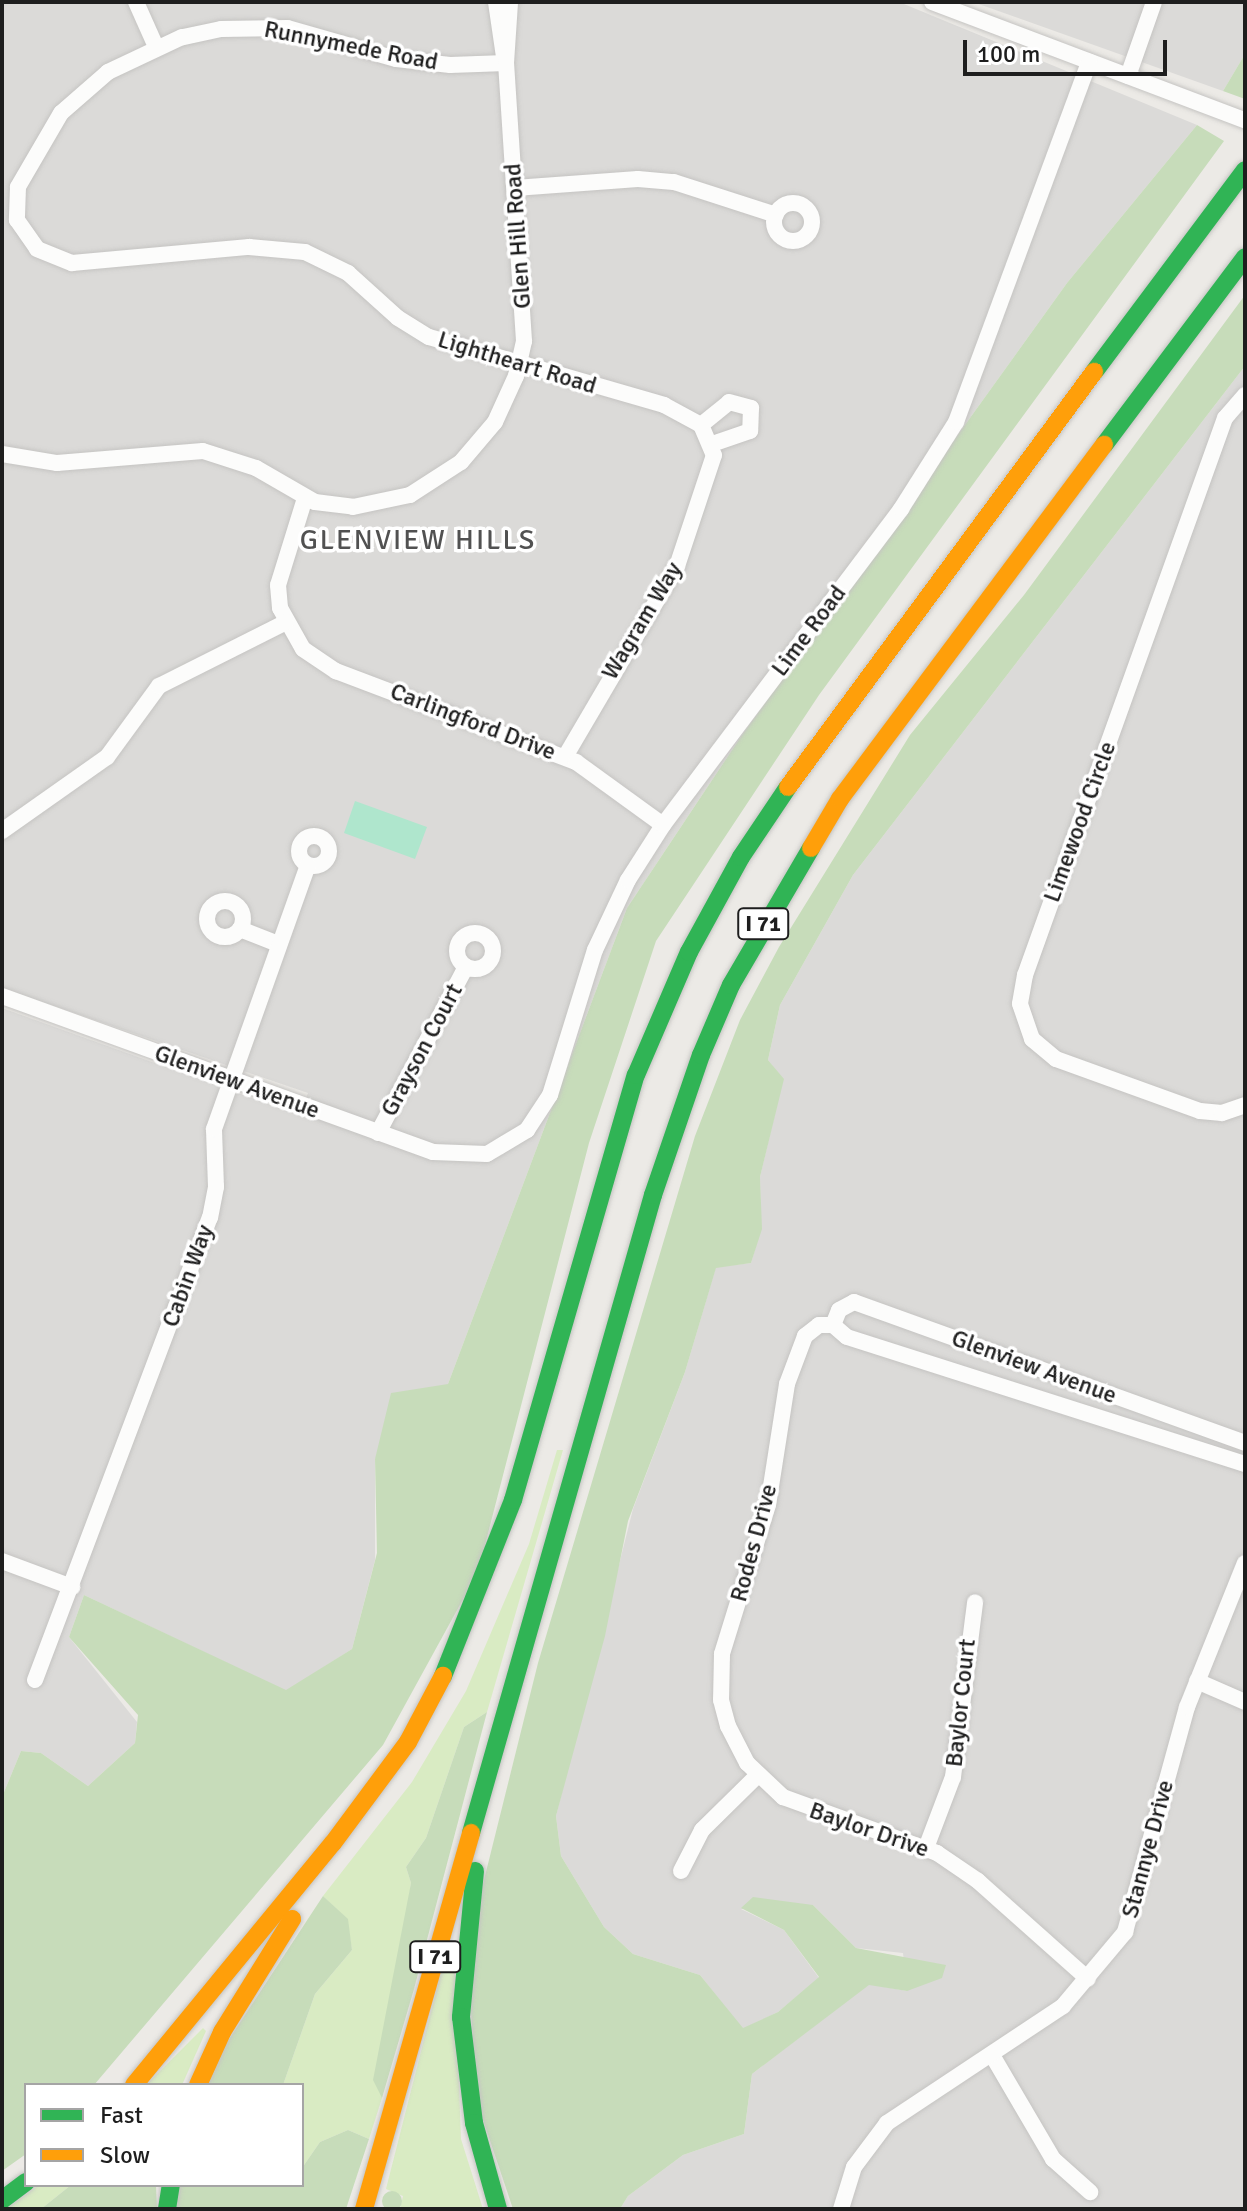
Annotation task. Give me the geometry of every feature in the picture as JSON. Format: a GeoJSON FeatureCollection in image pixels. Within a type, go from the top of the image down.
{"type":"FeatureCollection","features":[{"type":"Feature","properties":{"kind":"highway","name":"I 71"},"geometry":{"type":"LineString","coordinates":[[136,2083],[260,1934],[408,1742],[465,1631],[495,1555],[624,1108],[659,1018],[719,895],[834,719],[1245,170]]}},
{"type":"Feature","properties":{"kind":"highway","name":"I 71"},"geometry":{"type":"LineString","coordinates":[[364,2209],[674,1127],[701,1055],[761,926],[863,767],[1245,257]]}},
{"type":"Feature","properties":{"kind":"highway"},"geometry":{"type":"LineString","coordinates":[[498,2209],[474,2123],[462,1992],[468,1913],[508,1705]]}},
{"type":"Feature","properties":{"kind":"highway"},"geometry":{"type":"LineString","coordinates":[[199,2083],[238,2004],[301,1904],[404,1764],[408,1742]]}},
{"type":"Feature","properties":{"kind":"highway"},"geometry":{"type":"LineString","coordinates":[[2,2200],[24,2184]]}},
{"type":"Feature","properties":{"kind":"highway"},"geometry":{"type":"LineString","coordinates":[[167,2209],[171,2187]]}},
{"type":"Feature","properties":{"kind":"street"},"geometry":{"type":"LineString","coordinates":[[136,2],[156,47]]}},
{"type":"Feature","properties":{"kind":"street","name":"Glen Hill Road"},"geometry":{"type":"LineString","coordinates":[[305,498],[340,506],[378,505],[437,480],[495,422],[519,364],[524,326],[506,63],[496,2]]}},
{"type":"Feature","properties":{"kind":"street","name":"Glen Hill Road"},"geometry":{"type":"LineString","coordinates":[[506,63],[510,2]]}},
{"type":"Feature","properties":{"kind":"street"},"geometry":{"type":"LineString","coordinates":[[932,2],[1243,119]]}},
{"type":"Feature","properties":{"kind":"street"},"geometry":{"type":"LineString","coordinates":[[1128,76],[1154,2]]}},
{"type":"Feature","properties":{"kind":"street","name":"Runnymede Road"},"geometry":{"type":"LineString","coordinates":[[19,229],[18,187],[53,125],[98,79],[156,47],[208,31],[257,26],[312,33],[396,59],[450,65],[506,63]]}},
{"type":"Feature","properties":{"kind":"street","name":"Lime Road"},"geometry":{"type":"LineString","coordinates":[[474,1156],[511,1143],[539,1116],[550,1095],[595,950],[663,825],[901,509],[950,433],[975,379],[1089,62]]}},
{"type":"Feature","properties":{"kind":"street"},"geometry":{"type":"LineString","coordinates":[[515,188],[608,180],[674,182],[776,215]]}},
{"type":"Feature","properties":{"kind":"street","name":"Lightheart Road"},"geometry":{"type":"LineString","coordinates":[[19,229],[37,249],[72,263],[249,247],[305,252],[348,273],[398,318],[429,337],[675,409],[707,434]]}},
{"type":"Feature","properties":{"kind":"street","name":"Limewood Circle"},"geometry":{"type":"LineString","coordinates":[[1245,395],[1225,418],[1025,975],[1020,1004],[1032,1039],[1056,1059],[1200,1111],[1222,1113],[1245,1105]]}},
{"type":"Feature","properties":{"kind":"street","name":"Wagram Way"},"geometry":{"type":"LineString","coordinates":[[565,757],[677,566],[709,475],[707,434]]}},
{"type":"Feature","properties":{"kind":"street"},"geometry":{"type":"LineString","coordinates":[[2,454],[70,463],[203,451],[256,468],[305,498],[279,574],[286,622],[159,686],[119,744],[97,766],[2,831]]}},
{"type":"Feature","properties":{"kind":"street","name":"Carlingford Drive"},"geometry":{"type":"LineString","coordinates":[[286,622],[303,649],[336,671],[565,757],[663,825]]}},
{"type":"Feature","properties":{"kind":"street","name":"Cabin Way"},"geometry":{"type":"LineString","coordinates":[[35,1680],[210,1218],[216,1187],[214,1129],[308,865]]}},
{"type":"Feature","properties":{"kind":"street"},"geometry":{"type":"LineString","coordinates":[[240,929],[278,944]]}},
{"type":"Feature","properties":{"kind":"street","name":"Grayson Court"},"geometry":{"type":"LineString","coordinates":[[378,1133],[466,967]]}},
{"type":"Feature","properties":{"kind":"street","name":"Glenview Avenue"},"geometry":{"type":"LineString","coordinates":[[2,996],[433,1152],[474,1156]]}},
{"type":"Feature","properties":{"kind":"street","name":"Glenview Avenue"},"geometry":{"type":"LineString","coordinates":[[833,1325],[839,1310],[854,1302],[1245,1443]]}},
{"type":"Feature","properties":{"kind":"street"},"geometry":{"type":"LineString","coordinates":[[833,1325],[847,1337],[1245,1464]]}},
{"type":"Feature","properties":{"kind":"street","name":"Rodes Drive"},"geometry":{"type":"LineString","coordinates":[[758,1775],[735,1743],[724,1713],[722,1654],[763,1527],[795,1355],[813,1329],[833,1325]]}},
{"type":"Feature","properties":{"kind":"street"},"geometry":{"type":"LineString","coordinates":[[2,1561],[72,1587]]}},
{"type":"Feature","properties":{"kind":"street","name":"Stannye Drive"},"geometry":{"type":"LineString","coordinates":[[841,2209],[854,2167],[887,2123],[1052,2014],[1088,1979],[1125,1932],[1137,1904],[1176,1743],[1197,1681],[1245,1563]]}},
{"type":"Feature","properties":{"kind":"street","name":"Baylor Court"},"geometry":{"type":"LineString","coordinates":[[926,1848],[956,1766],[975,1602]]}},
{"type":"Feature","properties":{"kind":"street"},"geometry":{"type":"LineString","coordinates":[[1197,1681],[1245,1702]]}},
{"type":"Feature","properties":{"kind":"street"},"geometry":{"type":"LineString","coordinates":[[681,1871],[710,1821],[758,1775]]}},
{"type":"Feature","properties":{"kind":"street","name":"Baylor Drive"},"geometry":{"type":"LineString","coordinates":[[758,1775],[802,1807],[926,1848],[978,1881],[1088,1979]]}},
{"type":"Feature","properties":{"kind":"street"},"geometry":{"type":"LineString","coordinates":[[992,2055],[1053,2159],[1090,2192]]}},
{"type":"Feature","properties":{"kind":"shaded area"},"geometry":{"type":"Polygon","coordinates":[[[2,2],[899,2],[1197,125],[1067,283],[742,735],[627,908],[448,1384],[375,1459],[375,1560],[352,1649],[286,1691],[84,1595],[69,1637],[137,1722],[135,1743],[88,1786],[41,1753],[21,1751],[2,1797],[2,1008],[299,1115],[308,1093],[2,988],[2,2]]]}},
{"type":"Feature","properties":{"kind":"shaded area"},"geometry":{"type":"Polygon","coordinates":[[[973,2],[1245,2],[1245,54],[1223,91],[973,2]]]}},
{"type":"Feature","properties":{"kind":"shaded area"},"geometry":{"type":"Polygon","coordinates":[[[1245,366],[1245,2209],[620,2209],[628,2196],[683,2155],[744,2134],[752,2074],[869,1984],[907,1991],[903,1953],[856,1948],[813,1905],[741,1909],[784,1930],[819,1978],[778,2012],[743,2029],[700,1975],[633,1954],[604,1927],[561,1856],[556,1816],[633,1509],[685,1372],[716,1267],[751,1263],[761,1229],[760,1177],[783,1079],[768,1060],[780,1005],[853,875],[1245,366]]]}},
{"type":"Feature","properties":{"kind":"green space"},"geometry":{"type":"Polygon","coordinates":[[[1245,54],[1245,99],[1223,91],[1245,54]]]}},
{"type":"Feature","properties":{"kind":"green space"},"geometry":{"type":"Polygon","coordinates":[[[1197,125],[1224,141],[819,695],[656,941],[589,1143],[478,1572],[383,1745],[96,2083],[24,2083],[24,2155],[2,2171],[2,1797],[21,1751],[41,1753],[88,1786],[135,1743],[138,1715],[69,1637],[84,1595],[286,1690],[352,1649],[377,1553],[375,1459],[391,1393],[448,1384],[627,908],[742,735],[1067,283],[1197,125]]]}},
{"type":"Feature","properties":{"kind":"green space"},"geometry":{"type":"Polygon","coordinates":[[[1245,295],[1245,366],[853,875],[780,1005],[768,1060],[784,1079],[760,1177],[762,1229],[751,1263],[716,1268],[685,1372],[628,1521],[605,1636],[556,1816],[561,1856],[604,1927],[633,1954],[700,1975],[743,2028],[778,2012],[819,1977],[784,1930],[741,1908],[753,1897],[813,1905],[856,1948],[946,1965],[942,1978],[907,1991],[869,1985],[752,2074],[744,2134],[683,2155],[628,2196],[620,2209],[513,2209],[477,2102],[469,1980],[483,1884],[538,1663],[695,1136],[740,1020],[779,947],[910,735],[1024,595],[1245,295]]]}},
{"type":"Feature","properties":{"kind":"green space"},"geometry":{"type":"Polygon","coordinates":[[[355,801],[427,827],[415,859],[344,833],[355,801]]]}},
{"type":"Feature","properties":{"kind":"green space"},"geometry":{"type":"Polygon","coordinates":[[[557,1450],[563,1450],[487,1712],[464,1727],[426,1838],[406,1867],[411,1883],[382,2098],[369,2139],[348,2130],[320,2142],[304,2165],[304,2083],[284,2083],[315,1994],[352,1950],[347,1919],[323,1896],[412,1782],[466,1691],[529,1544],[557,1450]]]}},
{"type":"Feature","properties":{"kind":"green space"},"geometry":{"type":"Polygon","coordinates":[[[487,1712],[382,2098],[373,2080],[411,1883],[406,1867],[426,1838],[464,1727],[487,1712]]]}},
{"type":"Feature","properties":{"kind":"green space"},"geometry":{"type":"Polygon","coordinates":[[[323,1896],[348,1919],[352,1950],[315,1994],[284,2083],[208,2083],[222,2050],[323,1896]]]}},
{"type":"Feature","properties":{"kind":"green space"},"geometry":{"type":"Polygon","coordinates":[[[446,1953],[454,1954],[461,2139],[483,2209],[400,2209],[403,2196],[386,2189],[446,1953]]]}},
{"type":"Feature","properties":{"kind":"green space"},"geometry":{"type":"Polygon","coordinates":[[[203,2028],[206,2031],[183,2083],[148,2083],[203,2028]]]}},
{"type":"Feature","properties":{"kind":"green space"},"geometry":{"type":"Polygon","coordinates":[[[348,2130],[369,2139],[346,2209],[176,2209],[179,2187],[304,2187],[304,2165],[320,2142],[348,2130]]]}},
{"type":"Feature","properties":{"kind":"green space"},"geometry":{"type":"Polygon","coordinates":[[[36,2187],[68,2187],[41,2209],[6,2209],[36,2187]]]}},
{"type":"Feature","properties":{"kind":"green space"},"geometry":{"type":"Polygon","coordinates":[[[68,2187],[156,2187],[157,2209],[41,2209],[68,2187]]]}},
{"type":"Feature","properties":{"kind":"green space"},"geometry":{"type":"Polygon","coordinates":[[[392,2191],[399,2194],[402,2201],[399,2208],[392,2211],[385,2208],[382,2201],[385,2194],[392,2191]]]}},
{"type":"Feature","properties":{"kind":"traffic: fast"},"geometry":{"type":"LineString","coordinates":[[1094,372],[1245,170]]}},
{"type":"Feature","properties":{"kind":"traffic: fast"},"geometry":{"type":"LineString","coordinates":[[1104,445],[1245,257]]}},
{"type":"Feature","properties":{"kind":"traffic: fast"},"geometry":{"type":"LineString","coordinates":[[443,1676],[513,1500],[636,1075],[689,952],[741,857],[788,787]]}},
{"type":"Feature","properties":{"kind":"traffic: fast"},"geometry":{"type":"LineString","coordinates":[[471,1833],[653,1195],[701,1055],[731,985],[811,848]]}},
{"type":"Feature","properties":{"kind":"traffic: fast"},"geometry":{"type":"LineString","coordinates":[[475,1871],[461,2017],[474,2123],[498,2209]]}},
{"type":"Feature","properties":{"kind":"traffic: fast"},"geometry":{"type":"LineString","coordinates":[[2,2200],[24,2184]]}},
{"type":"Feature","properties":{"kind":"traffic: fast"},"geometry":{"type":"LineString","coordinates":[[167,2209],[171,2187]]}},
{"type":"Feature","properties":{"kind":"traffic: slow"},"geometry":{"type":"LineString","coordinates":[[788,787],[1094,372]]}},
{"type":"Feature","properties":{"kind":"traffic: slow"},"geometry":{"type":"LineString","coordinates":[[811,848],[840,799],[1104,445]]}},
{"type":"Feature","properties":{"kind":"traffic: slow"},"geometry":{"type":"LineString","coordinates":[[136,2083],[333,1843],[408,1742],[443,1676]]}},
{"type":"Feature","properties":{"kind":"traffic: slow"},"geometry":{"type":"LineString","coordinates":[[364,2209],[471,1833]]}},
{"type":"Feature","properties":{"kind":"traffic: slow"},"geometry":{"type":"LineString","coordinates":[[199,2083],[222,2032],[292,1919]]}},
{"type":"Feature","properties":{"kind":"district","name":"GLENVIEW HILLS"},"geometry":{"type":"Point","coordinates":[418,540]}}]}
